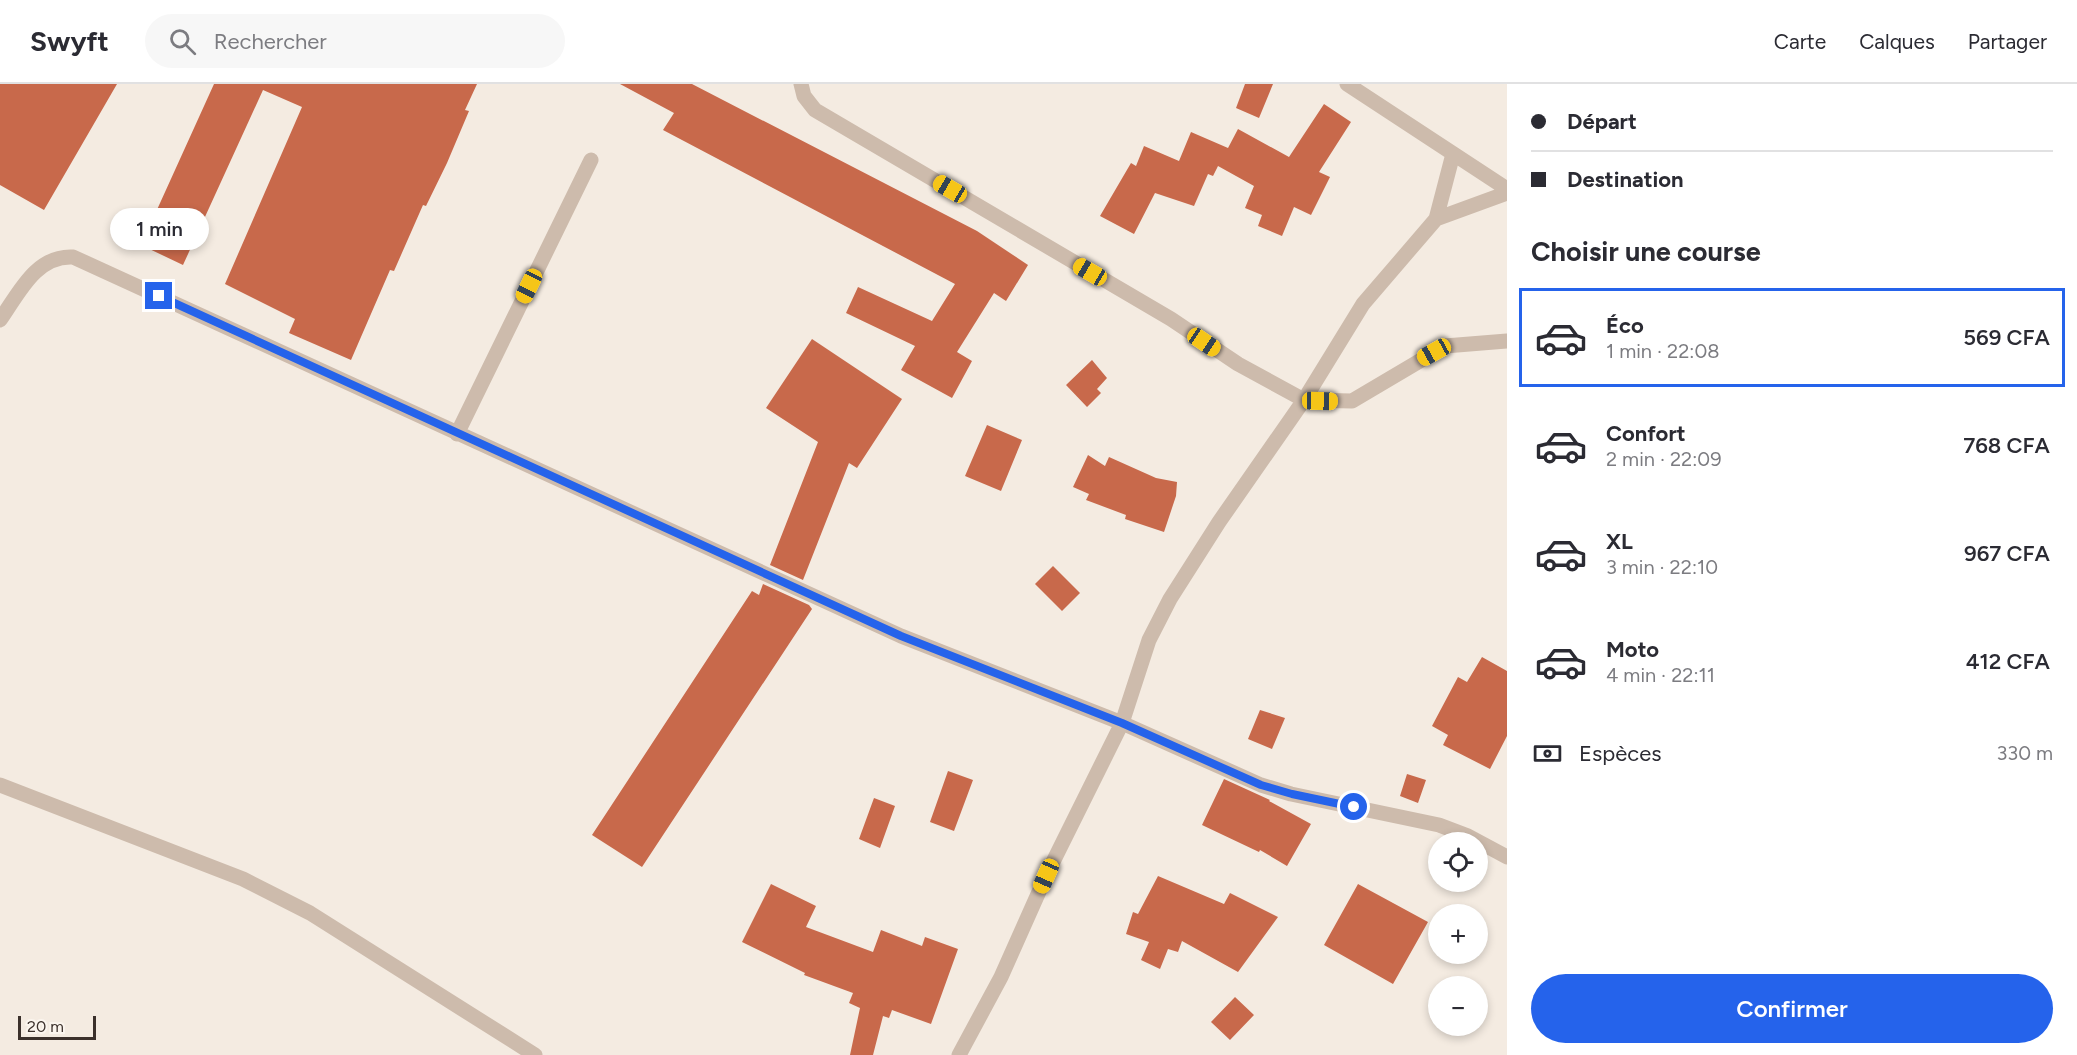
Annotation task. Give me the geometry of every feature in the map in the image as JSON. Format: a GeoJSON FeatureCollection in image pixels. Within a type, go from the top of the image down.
{"type":"FeatureCollection","features":[{"type":"Feature","properties":{"kind":"street"},"geometry":{"type":"LineString","coordinates":[[801,84],[804,96],[815,110],[1171,319],[1238,364],[1304,400],[1352,401],[1445,346],[1507,341]]}},
{"type":"Feature","properties":{"kind":"street"},"geometry":{"type":"LineString","coordinates":[[1347,84],[1507,191]]}},
{"type":"Feature","properties":{"kind":"street"},"geometry":{"type":"LineString","coordinates":[[959,1055],[1001,977],[1046,876],[1122,723],[1149,640],[1170,599],[1304,400],[1363,304],[1436,219],[1453,154]]}},
{"type":"Feature","properties":{"kind":"street"},"geometry":{"type":"LineString","coordinates":[[458,434],[591,160]]}},
{"type":"Feature","properties":{"kind":"street"},"geometry":{"type":"LineString","coordinates":[[1436,219],[1507,191]]}},
{"type":"Feature","properties":{"kind":"street"},"geometry":{"type":"LineString","coordinates":[[0,320],[36,269],[61,256],[73,257],[901,636],[1122,723],[1261,785],[1292,794],[1438,825],[1468,836],[1507,857]]}},
{"type":"Feature","properties":{"kind":"street"},"geometry":{"type":"LineString","coordinates":[[0,784],[243,879],[310,913],[535,1055]]}},
{"type":"Feature","properties":{"kind":"building"},"geometry":{"type":"Polygon","coordinates":[[[0,84],[117,84],[44,210],[0,185],[0,84]]]}},
{"type":"Feature","properties":{"kind":"building"},"geometry":{"type":"Polygon","coordinates":[[[214,84],[477,84],[465,110],[469,111],[447,163],[426,206],[423,205],[394,271],[390,270],[351,360],[289,333],[295,319],[225,284],[302,107],[263,90],[183,265],[141,245],[214,84]]]}},
{"type":"Feature","properties":{"kind":"building"},"geometry":{"type":"Polygon","coordinates":[[[620,84],[692,84],[977,231],[1028,265],[1006,301],[994,293],[957,352],[972,361],[952,398],[901,370],[915,346],[846,313],[858,287],[932,321],[955,284],[663,130],[674,113],[620,84]]]}},
{"type":"Feature","properties":{"kind":"building"},"geometry":{"type":"Polygon","coordinates":[[[1245,84],[1273,84],[1259,118],[1236,108],[1245,84]]]}},
{"type":"Feature","properties":{"kind":"building"},"geometry":{"type":"Polygon","coordinates":[[[1324,104],[1351,122],[1319,172],[1330,177],[1311,215],[1294,207],[1282,236],[1258,226],[1262,215],[1245,208],[1254,186],[1218,166],[1213,176],[1208,174],[1194,206],[1155,193],[1134,234],[1100,216],[1131,163],[1136,166],[1144,146],[1179,161],[1191,132],[1228,148],[1238,129],[1289,157],[1324,104]]]}},
{"type":"Feature","properties":{"kind":"building"},"geometry":{"type":"Polygon","coordinates":[[[812,339],[902,399],[857,468],[849,463],[803,580],[770,565],[818,442],[766,408],[812,339]]]}},
{"type":"Feature","properties":{"kind":"building"},"geometry":{"type":"Polygon","coordinates":[[[1092,360],[1107,378],[1097,389],[1101,393],[1087,407],[1066,385],[1092,360]]]}},
{"type":"Feature","properties":{"kind":"building"},"geometry":{"type":"Polygon","coordinates":[[[987,425],[1022,440],[1001,491],[965,476],[987,425]]]}},
{"type":"Feature","properties":{"kind":"building"},"geometry":{"type":"Polygon","coordinates":[[[1088,455],[1105,466],[1109,457],[1156,478],[1177,482],[1176,496],[1164,532],[1125,519],[1126,515],[1086,500],[1089,494],[1073,487],[1088,455]]]}},
{"type":"Feature","properties":{"kind":"building"},"geometry":{"type":"Polygon","coordinates":[[[1053,566],[1080,593],[1062,611],[1035,584],[1053,566]]]}},
{"type":"Feature","properties":{"kind":"building"},"geometry":{"type":"Polygon","coordinates":[[[763,584],[809,605],[812,609],[642,867],[592,835],[752,591],[759,595],[763,584]]]}},
{"type":"Feature","properties":{"kind":"building"},"geometry":{"type":"Polygon","coordinates":[[[1482,657],[1507,671],[1507,736],[1490,769],[1443,745],[1448,735],[1432,726],[1458,677],[1467,682],[1482,657]]]}},
{"type":"Feature","properties":{"kind":"building"},"geometry":{"type":"Polygon","coordinates":[[[1260,710],[1285,718],[1272,749],[1248,739],[1260,710]]]}},
{"type":"Feature","properties":{"kind":"building"},"geometry":{"type":"Polygon","coordinates":[[[948,771],[973,780],[954,831],[930,822],[948,771]]]}},
{"type":"Feature","properties":{"kind":"building"},"geometry":{"type":"Polygon","coordinates":[[[1407,774],[1426,780],[1418,803],[1400,796],[1407,774]]]}},
{"type":"Feature","properties":{"kind":"building"},"geometry":{"type":"Polygon","coordinates":[[[1224,779],[1270,800],[1311,824],[1287,866],[1260,850],[1259,852],[1202,825],[1224,779]]]}},
{"type":"Feature","properties":{"kind":"building"},"geometry":{"type":"Polygon","coordinates":[[[874,798],[895,806],[880,848],[859,839],[874,798]]]}},
{"type":"Feature","properties":{"kind":"building"},"geometry":{"type":"Polygon","coordinates":[[[1158,876],[1224,904],[1230,893],[1278,917],[1238,972],[1182,941],[1178,952],[1168,949],[1160,969],[1141,960],[1149,942],[1126,934],[1133,912],[1138,914],[1158,876]]]}},
{"type":"Feature","properties":{"kind":"building"},"geometry":{"type":"Polygon","coordinates":[[[771,884],[816,906],[806,927],[873,952],[881,930],[922,946],[925,937],[958,949],[931,1024],[892,1010],[889,1018],[883,1016],[873,1055],[850,1055],[860,1008],[849,1003],[853,993],[804,975],[805,973],[742,942],[771,884]]]}},
{"type":"Feature","properties":{"kind":"building"},"geometry":{"type":"Polygon","coordinates":[[[1358,884],[1428,922],[1393,984],[1324,945],[1358,884]]]}},
{"type":"Feature","properties":{"kind":"building"},"geometry":{"type":"Polygon","coordinates":[[[1235,997],[1254,1015],[1230,1040],[1211,1022],[1235,997]]]}},
{"type":"Feature","properties":{"kind":"route"},"geometry":{"type":"LineString","coordinates":[[159,296],[901,636],[1122,723],[1261,785],[1354,807]]}}]}
